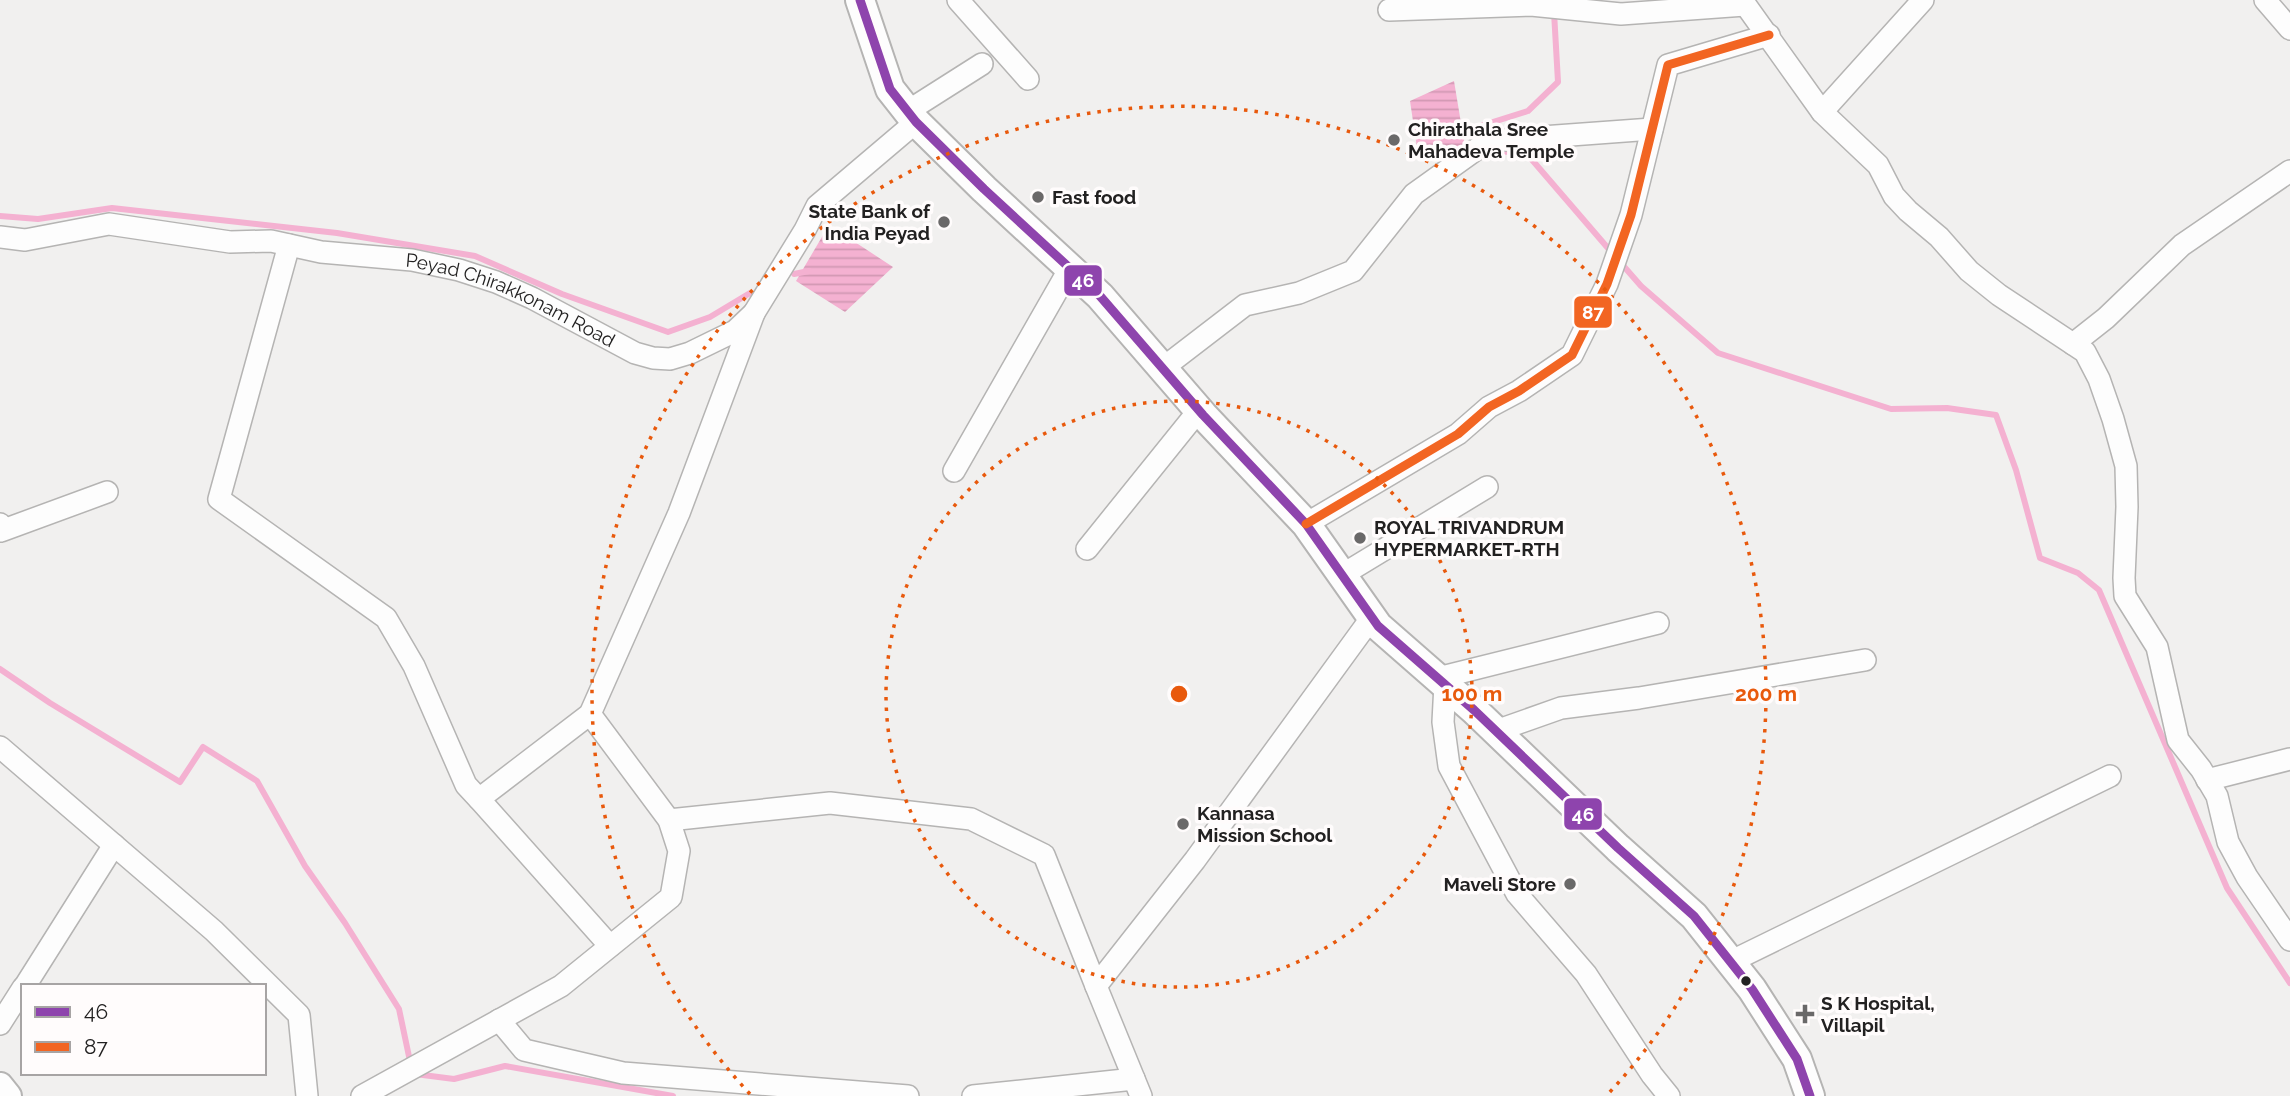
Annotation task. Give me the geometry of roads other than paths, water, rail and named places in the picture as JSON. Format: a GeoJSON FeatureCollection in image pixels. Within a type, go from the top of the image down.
{"type":"FeatureCollection","features":[{"type":"Feature","properties":{"kind":"main road"},"geometry":{"type":"LineString","coordinates":[[860,0],[890,89],[912,117],[1100,296],[1199,410],[1306,524],[1378,626],[1496,731],[1618,848],[1694,916],[1752,989],[1797,1059],[1810,1096]]}},
{"type":"Feature","properties":{"kind":"street"},"geometry":{"type":"LineString","coordinates":[[958,0],[1028,79]]}},
{"type":"Feature","properties":{"kind":"street"},"geometry":{"type":"LineString","coordinates":[[1822,112],[1923,0]]}},
{"type":"Feature","properties":{"kind":"street"},"geometry":{"type":"LineString","coordinates":[[2265,0],[2290,29]]}},
{"type":"Feature","properties":{"kind":"street"},"geometry":{"type":"LineString","coordinates":[[1389,10],[1540,5],[1621,14],[1744,2],[1822,112],[1878,165],[1894,196],[1939,237],[1969,271],[1999,295],[2085,352],[2099,379],[2126,466],[2125,596],[2157,647],[2178,740],[2217,796],[2228,842],[2247,877],[2283,922],[2290,940]]}},
{"type":"Feature","properties":{"kind":"street"},"geometry":{"type":"LineString","coordinates":[[1306,524],[1458,434],[1489,407],[1519,391],[1572,355],[1607,284],[1631,215],[1668,65],[1769,35]]}},
{"type":"Feature","properties":{"kind":"street","name":"Peyad Chirakkonam Road"},"geometry":{"type":"LineString","coordinates":[[0,237],[25,240],[109,224],[230,242],[271,241],[366,258],[412,260],[459,270],[496,282],[533,298],[635,354],[670,359],[735,331],[754,313],[817,206],[912,117],[982,64]]}},
{"type":"Feature","properties":{"kind":"street"},"geometry":{"type":"LineString","coordinates":[[1163,368],[1245,305],[1299,293],[1353,271],[1414,194],[1488,141],[1652,129]]}},
{"type":"Feature","properties":{"kind":"street"},"geometry":{"type":"LineString","coordinates":[[2073,344],[2106,318],[2182,245],[2290,171]]}},
{"type":"Feature","properties":{"kind":"street"},"geometry":{"type":"LineString","coordinates":[[289,245],[219,499],[386,618],[414,666],[466,785],[610,946]]}},
{"type":"Feature","properties":{"kind":"street"},"geometry":{"type":"LineString","coordinates":[[954,471],[1070,268]]}},
{"type":"Feature","properties":{"kind":"street"},"geometry":{"type":"LineString","coordinates":[[479,799],[590,714],[679,513],[754,313]]}},
{"type":"Feature","properties":{"kind":"street"},"geometry":{"type":"LineString","coordinates":[[1087,549],[1199,410]]}},
{"type":"Feature","properties":{"kind":"street"},"geometry":{"type":"LineString","coordinates":[[1342,575],[1487,487]]}},
{"type":"Feature","properties":{"kind":"street"},"geometry":{"type":"LineString","coordinates":[[0,524],[2,531],[107,492]]}},
{"type":"Feature","properties":{"kind":"street"},"geometry":{"type":"LineString","coordinates":[[1096,986],[1195,860],[1372,617]]}},
{"type":"Feature","properties":{"kind":"street"},"geometry":{"type":"LineString","coordinates":[[1658,623],[1441,681],[1449,766],[1517,894],[1586,974],[1652,1075],[1669,1096]]}},
{"type":"Feature","properties":{"kind":"street"},"geometry":{"type":"LineString","coordinates":[[1496,731],[1561,708],[1639,698],[1865,660]]}},
{"type":"Feature","properties":{"kind":"street"},"geometry":{"type":"LineString","coordinates":[[362,1096],[561,986],[671,897],[679,851],[669,820],[590,714]]}},
{"type":"Feature","properties":{"kind":"street"},"geometry":{"type":"LineString","coordinates":[[0,747],[214,931],[299,1015],[307,1096]]}},
{"type":"Feature","properties":{"kind":"street"},"geometry":{"type":"LineString","coordinates":[[2207,780],[2290,759]]}},
{"type":"Feature","properties":{"kind":"street"},"geometry":{"type":"LineString","coordinates":[[1730,962],[2110,776]]}},
{"type":"Feature","properties":{"kind":"street"},"geometry":{"type":"LineString","coordinates":[[669,820],[830,803],[971,819],[1044,855],[1138,1088],[973,1096]]}},
{"type":"Feature","properties":{"kind":"street"},"geometry":{"type":"LineString","coordinates":[[26,984],[114,845]]}},
{"type":"Feature","properties":{"kind":"street"},"geometry":{"type":"LineString","coordinates":[[0,1024],[21,992]]}},
{"type":"Feature","properties":{"kind":"street"},"geometry":{"type":"LineString","coordinates":[[499,1020],[524,1050],[623,1073],[908,1096]]}},
{"type":"Feature","properties":{"kind":"street"},"geometry":{"type":"LineString","coordinates":[[0,1086],[8,1096]]}},
{"type":"Feature","properties":{"kind":"waterway"},"geometry":{"type":"LineString","coordinates":[[1458,133],[1528,111],[1558,82],[1554,12]]}},
{"type":"Feature","properties":{"kind":"waterway"},"geometry":{"type":"LineString","coordinates":[[1491,150],[1527,154],[1613,254]]}},
{"type":"Feature","properties":{"kind":"waterway"},"geometry":{"type":"LineString","coordinates":[[0,216],[38,219],[112,208],[337,233],[475,256],[562,294],[668,332],[710,317],[750,293]]}},
{"type":"Feature","properties":{"kind":"waterway"},"geometry":{"type":"LineString","coordinates":[[1620,262],[1641,286],[1718,353],[1891,409],[1947,408],[1996,415],[2016,470],[2040,558],[2078,573],[2099,590],[2227,888],[2290,983]]}},
{"type":"Feature","properties":{"kind":"waterway"},"geometry":{"type":"LineString","coordinates":[[794,274],[809,271]]}},
{"type":"Feature","properties":{"kind":"waterway"},"geometry":{"type":"LineString","coordinates":[[0,669],[50,703],[180,782],[203,747],[257,781],[305,866],[345,923],[399,1009],[411,1066]]}},
{"type":"Feature","properties":{"kind":"waterway"},"geometry":{"type":"LineString","coordinates":[[415,1074],[454,1079],[505,1066],[673,1096]]}},
{"type":"Feature","properties":{"kind":"place","name":"Chirathala Sree Mahadeva Temple"},"geometry":{"type":"Point","coordinates":[1394,140]}},
{"type":"Feature","properties":{"kind":"place","name":"Fast food"},"geometry":{"type":"Point","coordinates":[1038,197]}},
{"type":"Feature","properties":{"kind":"place","name":"State Bank of India Peyad"},"geometry":{"type":"Point","coordinates":[944,222]}},
{"type":"Feature","properties":{"kind":"place","name":"ROYAL TRIVANDRUM HYPERMARKET-RTH"},"geometry":{"type":"Point","coordinates":[1360,538]}},
{"type":"Feature","properties":{"kind":"place","name":"Kannasa Mission School"},"geometry":{"type":"Point","coordinates":[1183,824]}},
{"type":"Feature","properties":{"kind":"place","name":"Maveli Store"},"geometry":{"type":"Point","coordinates":[1570,884]}},
{"type":"Feature","properties":{"kind":"place","name":"S K Hospital, Villapil"},"geometry":{"type":"Point","coordinates":[1805,1014]}}]}
